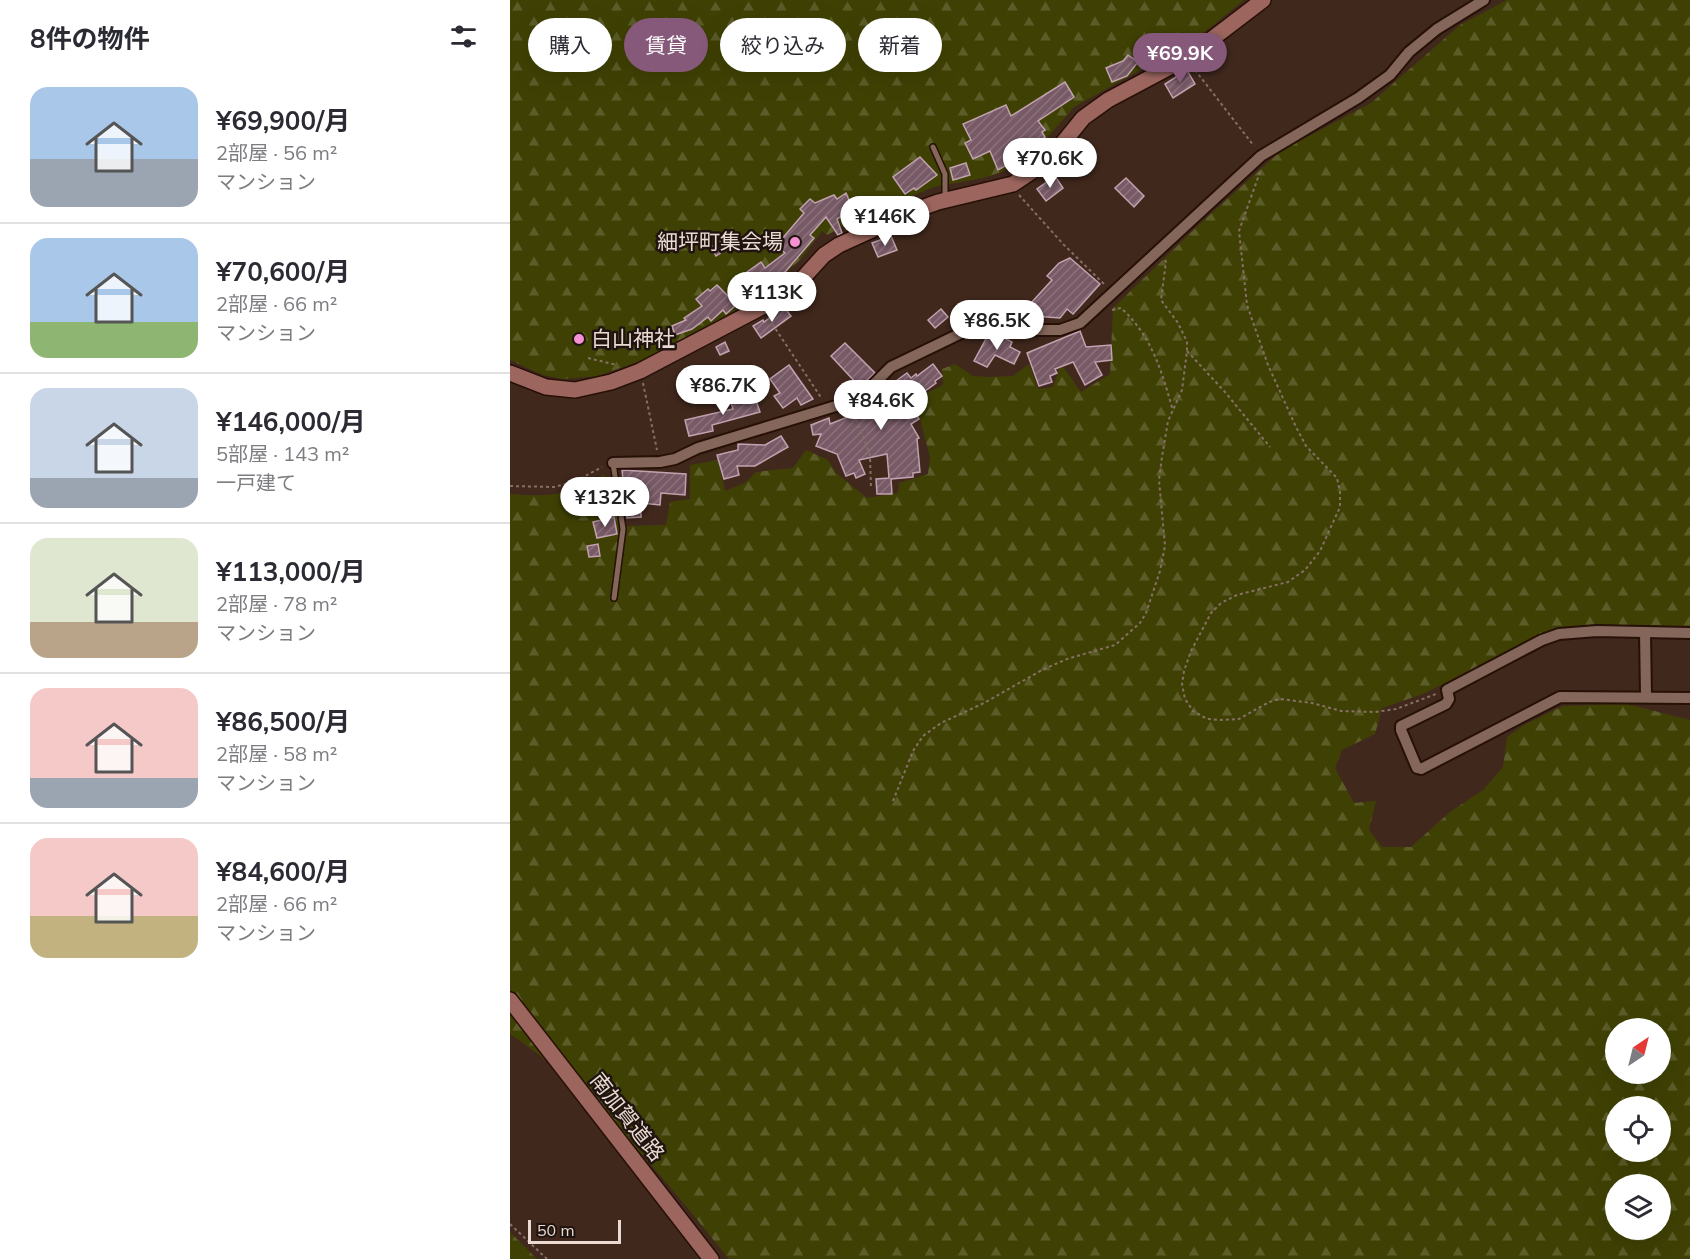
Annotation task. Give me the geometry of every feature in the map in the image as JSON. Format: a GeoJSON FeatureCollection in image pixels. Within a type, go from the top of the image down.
{"type":"FeatureCollection","features":[{"type":"Feature","properties":{"kind":"street"},"geometry":{"type":"LineString","coordinates":[[510,373],[546,387],[575,390],[611,382],[640,371],[762,307],[803,278],[824,255],[839,245],[916,210],[945,200],[1013,184],[1054,154],[1083,118],[1108,100],[1187,58],[1263,0]]}},
{"type":"Feature","properties":{"kind":"street"},"geometry":{"type":"LineString","coordinates":[[613,464],[675,459],[698,448],[849,402],[870,388],[891,368],[980,324],[998,323],[1037,330],[1060,330],[1080,323],[1258,159],[1358,98],[1390,75],[1409,52],[1437,29],[1484,0]]}},
{"type":"Feature","properties":{"kind":"street"},"geometry":{"type":"LineString","coordinates":[[1690,633],[1597,631],[1559,634],[1542,640],[1448,690],[1449,699],[1446,704],[1401,726],[1405,742],[1417,768],[1421,769],[1560,697],[1690,698]]}},
{"type":"Feature","properties":{"kind":"street"},"geometry":{"type":"LineString","coordinates":[[1645,632],[1646,696]]}},
{"type":"Feature","properties":{"kind":"street","name":"南加賀道路"},"geometry":{"type":"LineString","coordinates":[[510,1000],[711,1259]]}},
{"type":"Feature","properties":{"kind":"lane"},"geometry":{"type":"LineString","coordinates":[[933,147],[945,174],[945,200]]}},
{"type":"Feature","properties":{"kind":"lane"},"geometry":{"type":"LineString","coordinates":[[613,464],[623,529],[614,598]]}},
{"type":"Feature","properties":{"kind":"path"},"geometry":{"type":"LineString","coordinates":[[1187,58],[1258,159],[1260,173],[1239,231],[1247,305],[1272,376],[1306,447],[1337,478],[1340,507],[1320,551],[1305,570],[1288,582],[1237,595],[1221,603],[1211,613],[1191,651],[1184,670],[1182,684],[1185,699],[1193,711],[1207,719],[1220,720],[1239,719],[1269,702],[1280,699],[1341,711],[1396,709],[1448,690]]}},
{"type":"Feature","properties":{"kind":"path"},"geometry":{"type":"LineString","coordinates":[[1013,184],[1064,245],[1113,292]]}},
{"type":"Feature","properties":{"kind":"path"},"geometry":{"type":"LineString","coordinates":[[893,801],[913,751],[923,736],[932,729],[984,704],[1042,670],[1066,659],[1115,645],[1140,623],[1151,603],[1165,546],[1159,480],[1168,420],[1182,390],[1187,351],[1187,342],[1181,329],[1161,300],[1166,262],[1158,250]]}},
{"type":"Feature","properties":{"kind":"path"},"geometry":{"type":"LineString","coordinates":[[1099,306],[1109,312],[1121,308],[1136,321],[1157,361],[1173,411]]}},
{"type":"Feature","properties":{"kind":"path"},"geometry":{"type":"LineString","coordinates":[[762,307],[829,409]]}},
{"type":"Feature","properties":{"kind":"path"},"geometry":{"type":"LineString","coordinates":[[1187,351],[1225,392],[1270,447]]}},
{"type":"Feature","properties":{"kind":"path"},"geometry":{"type":"LineString","coordinates":[[588,358],[640,371],[660,462]]}},
{"type":"Feature","properties":{"kind":"path"},"geometry":{"type":"LineString","coordinates":[[849,402],[870,455],[871,489]]}},
{"type":"Feature","properties":{"kind":"path"},"geometry":{"type":"LineString","coordinates":[[510,486],[554,487],[574,482],[613,464]]}},
{"type":"Feature","properties":{"kind":"path"},"geometry":{"type":"LineString","coordinates":[[510,1224],[547,1259]]}},
{"type":"Feature","properties":{"kind":"green space"},"geometry":{"type":"Polygon","coordinates":[[[510,0],[1244,0],[1197,38],[1074,107],[1040,146],[1002,172],[934,187],[860,217],[827,235],[822,231],[801,259],[762,294],[676,346],[597,376],[563,379],[543,375],[510,360],[510,0]]]}},
{"type":"Feature","properties":{"kind":"green space"},"geometry":{"type":"Polygon","coordinates":[[[1507,0],[1690,0],[1690,627],[1644,625],[1557,627],[1423,694],[1382,708],[1375,734],[1342,750],[1335,768],[1354,803],[1376,801],[1369,830],[1382,847],[1411,847],[1450,812],[1483,790],[1503,767],[1507,737],[1524,725],[1563,706],[1627,704],[1690,720],[1690,1259],[729,1259],[654,1168],[599,1109],[541,1056],[510,1034],[510,494],[548,495],[568,491],[603,475],[609,478],[623,526],[666,525],[670,502],[690,499],[690,465],[718,460],[725,491],[745,483],[756,472],[793,468],[806,450],[828,460],[836,473],[867,498],[898,493],[899,483],[928,474],[930,457],[915,399],[943,385],[942,369],[955,364],[973,376],[1013,376],[1029,364],[1038,389],[1053,387],[1061,364],[1081,392],[1110,374],[1113,308],[1204,220],[1281,151],[1371,103],[1460,25],[1507,0]]]}},
{"type":"Feature","properties":{"kind":"green space"},"geometry":{"type":"Polygon","coordinates":[[[510,1232],[537,1259],[510,1259],[510,1232]]]}},
{"type":"Feature","properties":{"kind":"building"},"geometry":{"type":"Polygon","coordinates":[[[1128,55],[1138,62],[1127,76],[1112,82],[1106,68],[1123,61],[1128,55]]]}},
{"type":"Feature","properties":{"kind":"building"},"geometry":{"type":"Polygon","coordinates":[[[1187,70],[1195,84],[1173,98],[1165,84],[1187,70]]]}},
{"type":"Feature","properties":{"kind":"building"},"geometry":{"type":"Polygon","coordinates":[[[1065,82],[1074,97],[1038,121],[1045,130],[1042,132],[1045,137],[1034,145],[1036,149],[998,170],[990,151],[973,159],[965,143],[971,140],[963,124],[1006,105],[1011,116],[1065,82]]]}},
{"type":"Feature","properties":{"kind":"building"},"geometry":{"type":"Polygon","coordinates":[[[920,157],[937,175],[916,190],[914,188],[905,194],[893,177],[920,157]]]}},
{"type":"Feature","properties":{"kind":"building"},"geometry":{"type":"Polygon","coordinates":[[[966,163],[970,175],[953,180],[950,168],[966,163]]]}},
{"type":"Feature","properties":{"kind":"building"},"geometry":{"type":"Polygon","coordinates":[[[1055,176],[1063,188],[1046,201],[1037,189],[1055,176]]]}},
{"type":"Feature","properties":{"kind":"building"},"geometry":{"type":"Polygon","coordinates":[[[1126,178],[1144,196],[1134,207],[1115,188],[1126,178]]]}},
{"type":"Feature","properties":{"kind":"building"},"geometry":{"type":"Polygon","coordinates":[[[846,193],[853,209],[837,219],[842,233],[838,235],[826,217],[810,235],[814,238],[775,282],[752,298],[749,294],[726,314],[723,310],[711,321],[708,317],[692,329],[675,335],[672,326],[686,320],[684,318],[702,306],[696,299],[708,289],[710,291],[717,285],[729,297],[748,283],[743,275],[761,262],[765,268],[785,253],[776,246],[804,213],[800,209],[810,199],[815,203],[834,195],[837,199],[846,193]]]}},
{"type":"Feature","properties":{"kind":"building"},"geometry":{"type":"Polygon","coordinates":[[[891,236],[897,250],[878,257],[872,243],[891,236]]]}},
{"type":"Feature","properties":{"kind":"building"},"geometry":{"type":"Polygon","coordinates":[[[721,242],[725,250],[716,256],[711,247],[721,242]]]}},
{"type":"Feature","properties":{"kind":"building"},"geometry":{"type":"Polygon","coordinates":[[[1070,258],[1100,284],[1073,314],[1067,309],[1060,318],[1020,315],[1021,303],[1031,303],[1052,280],[1047,276],[1059,263],[1070,258]]]}},
{"type":"Feature","properties":{"kind":"building"},"geometry":{"type":"Polygon","coordinates":[[[784,307],[791,316],[761,338],[753,326],[763,320],[764,322],[784,307]]]}},
{"type":"Feature","properties":{"kind":"building"},"geometry":{"type":"Polygon","coordinates":[[[941,309],[948,317],[935,328],[928,320],[941,309]]]}},
{"type":"Feature","properties":{"kind":"building"},"geometry":{"type":"Polygon","coordinates":[[[1080,331],[1086,347],[1111,345],[1112,360],[1095,362],[1102,375],[1085,385],[1073,362],[1055,369],[1057,373],[1050,376],[1052,382],[1039,386],[1027,353],[1080,331]]]}},
{"type":"Feature","properties":{"kind":"building"},"geometry":{"type":"Polygon","coordinates":[[[997,334],[1012,342],[1010,347],[1020,352],[1014,364],[995,355],[987,367],[974,361],[987,337],[994,341],[997,334]]]}},
{"type":"Feature","properties":{"kind":"building"},"geometry":{"type":"Polygon","coordinates":[[[725,342],[729,351],[720,355],[716,347],[725,342]]]}},
{"type":"Feature","properties":{"kind":"building"},"geometry":{"type":"Polygon","coordinates":[[[845,343],[875,373],[864,383],[862,381],[858,385],[831,356],[845,343]]]}},
{"type":"Feature","properties":{"kind":"building"},"geometry":{"type":"Polygon","coordinates":[[[933,364],[942,376],[909,403],[919,419],[911,424],[919,438],[917,439],[920,472],[913,473],[913,477],[891,479],[892,494],[877,494],[876,479],[889,478],[887,454],[859,460],[865,474],[856,478],[854,473],[846,476],[837,454],[816,446],[821,434],[813,435],[811,425],[829,418],[830,424],[863,411],[861,406],[880,399],[875,394],[886,383],[889,386],[907,373],[911,378],[916,374],[917,376],[933,364]]]}},
{"type":"Feature","properties":{"kind":"building"},"geometry":{"type":"Polygon","coordinates":[[[789,365],[813,399],[801,405],[797,398],[783,408],[774,396],[780,393],[770,379],[789,365]]]}},
{"type":"Feature","properties":{"kind":"building"},"geometry":{"type":"Polygon","coordinates":[[[740,394],[741,398],[747,396],[748,401],[755,398],[760,412],[712,425],[713,431],[689,436],[685,420],[733,409],[729,397],[740,394]]]}},
{"type":"Feature","properties":{"kind":"building"},"geometry":{"type":"Polygon","coordinates":[[[781,436],[788,447],[755,466],[737,466],[739,475],[724,479],[717,455],[738,450],[738,444],[765,445],[781,436]]]}},
{"type":"Feature","properties":{"kind":"building"},"geometry":{"type":"Polygon","coordinates":[[[622,470],[686,474],[685,495],[661,493],[660,505],[641,503],[641,517],[627,518],[622,470]]]}},
{"type":"Feature","properties":{"kind":"building"},"geometry":{"type":"Polygon","coordinates":[[[614,517],[617,534],[597,538],[593,522],[614,517]]]}},
{"type":"Feature","properties":{"kind":"building"},"geometry":{"type":"Polygon","coordinates":[[[598,544],[600,556],[589,557],[587,546],[598,544]]]}},
{"type":"Feature","properties":{"kind":"place","name":"細坪町集会場"},"geometry":{"type":"Point","coordinates":[795,242]}},
{"type":"Feature","properties":{"kind":"place","name":"白山神社"},"geometry":{"type":"Point","coordinates":[579,339]}}]}
